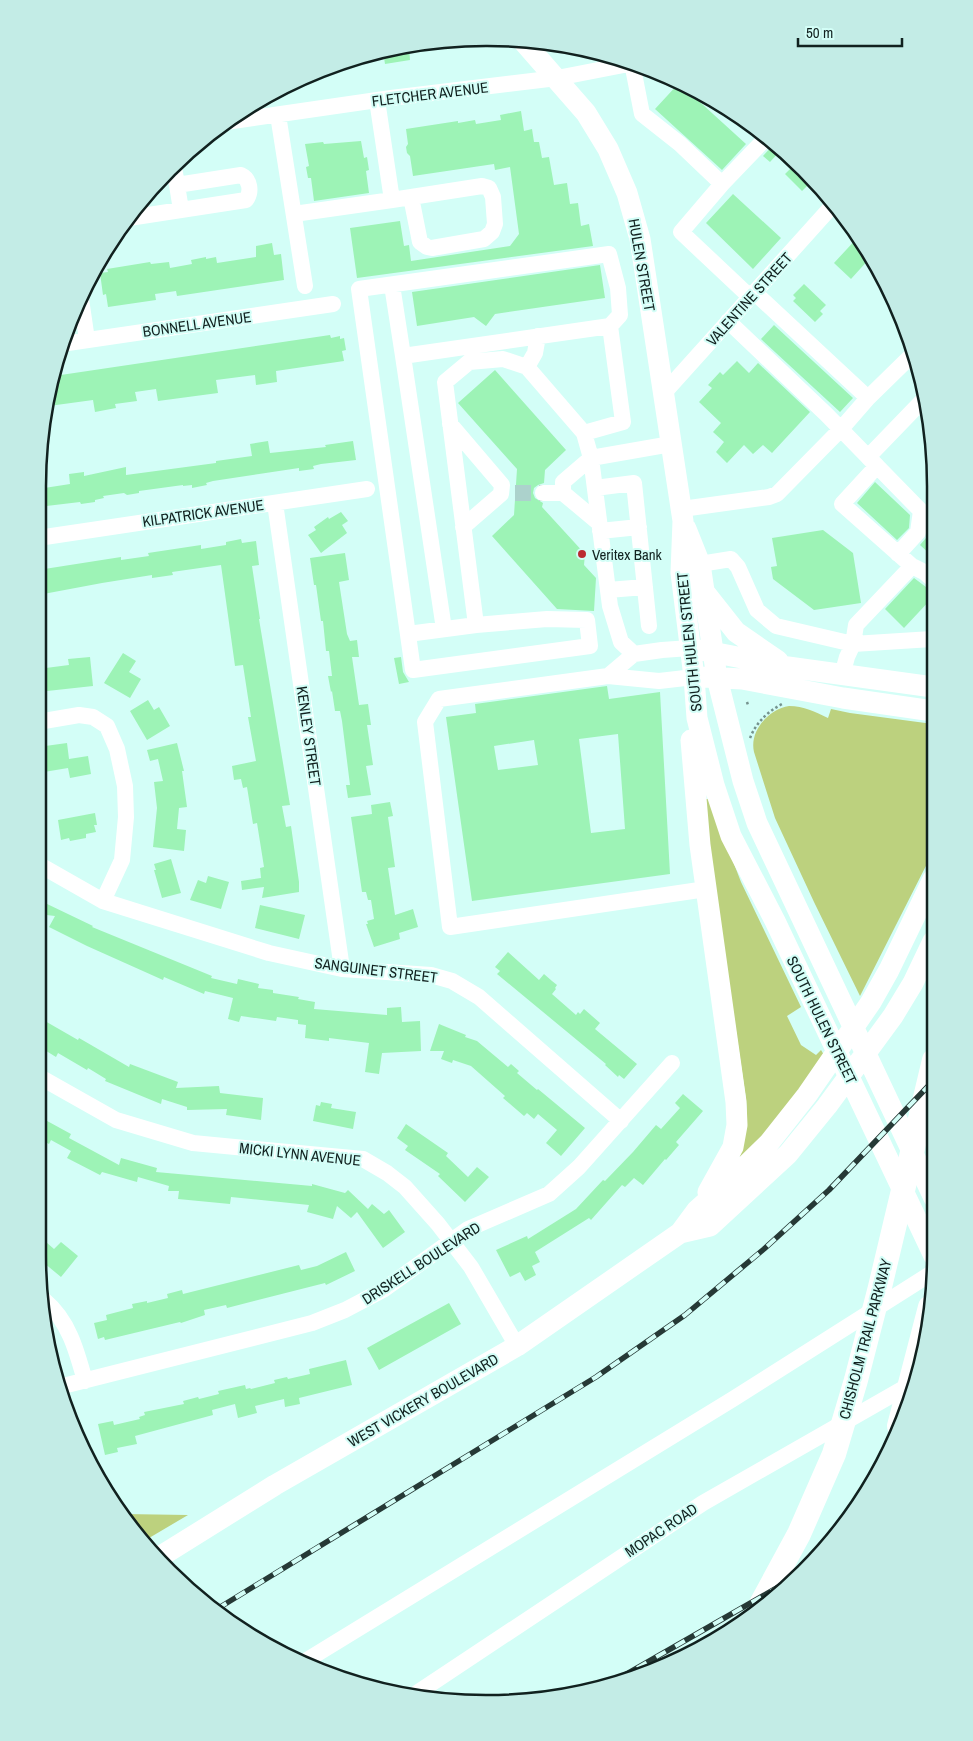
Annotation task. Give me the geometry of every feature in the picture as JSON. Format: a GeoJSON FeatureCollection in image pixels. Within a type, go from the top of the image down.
{"type":"FeatureCollection","features":[{"type":"Feature","properties":{"kind":"highway","name":"CHISHOLM TRAIL PARKWAY"},"geometry":{"type":"LineString","coordinates":[[766,1594],[799,1534],[834,1454],[856,1380],[880,1287],[927,1089]]}},
{"type":"Feature","properties":{"kind":"main road","name":"HULEN STREET"},"geometry":{"type":"LineString","coordinates":[[530,49],[586,113],[608,149],[627,192],[640,239],[683,515]]}},
{"type":"Feature","properties":{"kind":"main road","name":"SOUTH HULEN STREET"},"geometry":{"type":"LineString","coordinates":[[683,515],[700,564],[717,678],[743,781],[757,823],[927,1183]]}},
{"type":"Feature","properties":{"kind":"main road","name":"SOUTH HULEN STREET"},"geometry":{"type":"LineString","coordinates":[[683,515],[681,573],[698,718],[714,785],[731,836],[813,1002],[927,1241]]}},
{"type":"Feature","properties":{"kind":"main road"},"geometry":{"type":"LineString","coordinates":[[704,591],[736,632],[757,648],[788,667]]}},
{"type":"Feature","properties":{"kind":"main road"},"geometry":{"type":"LineString","coordinates":[[690,648],[788,667],[927,686]]}},
{"type":"Feature","properties":{"kind":"main road"},"geometry":{"type":"LineString","coordinates":[[698,1210],[722,1170],[733,1147],[737,1124],[734,1084],[700,845],[689,716],[694,678],[750,681],[843,698],[927,710]]}},
{"type":"Feature","properties":{"kind":"main road","name":"WEST VICKERY BOULEVARD"},"geometry":{"type":"LineString","coordinates":[[164,1554],[275,1485],[517,1346],[680,1233],[698,1210],[769,1143],[807,1095],[890,970],[927,892]]}},
{"type":"Feature","properties":{"kind":"main road","name":"WEST VICKERY BOULEVARD"},"geometry":{"type":"LineString","coordinates":[[680,1233],[710,1226],[788,1154],[827,1106],[893,1016],[913,983],[927,954]]}},
{"type":"Feature","properties":{"kind":"street","name":"FLETCHER AVENUE"},"geometry":{"type":"LineString","coordinates":[[242,120],[377,100],[557,78],[616,66]]}},
{"type":"Feature","properties":{"kind":"street"},"geometry":{"type":"LineString","coordinates":[[635,72],[642,114],[680,144],[722,184]]}},
{"type":"Feature","properties":{"kind":"street"},"geometry":{"type":"LineString","coordinates":[[377,100],[392,200]]}},
{"type":"Feature","properties":{"kind":"street"},"geometry":{"type":"LineString","coordinates":[[278,115],[305,286]]}},
{"type":"Feature","properties":{"kind":"street"},"geometry":{"type":"LineString","coordinates":[[762,143],[722,184],[681,232],[868,398]]}},
{"type":"Feature","properties":{"kind":"street"},"geometry":{"type":"LineString","coordinates":[[175,175],[181,210]]}},
{"type":"Feature","properties":{"kind":"street"},"geometry":{"type":"LineString","coordinates":[[138,217],[246,200],[250,193],[248,181],[241,175],[177,185]]}},
{"type":"Feature","properties":{"kind":"street"},"geometry":{"type":"LineString","coordinates":[[294,214],[482,186],[489,188],[493,197],[495,224],[492,232],[484,239],[432,248],[427,247],[420,242],[411,197]]}},
{"type":"Feature","properties":{"kind":"street","name":"VALENTINE STREET"},"geometry":{"type":"LineString","coordinates":[[664,393],[829,210]]}},
{"type":"Feature","properties":{"kind":"street"},"geometry":{"type":"LineString","coordinates":[[403,356],[610,326],[620,315],[618,288],[609,254],[359,289],[413,670],[590,646],[587,620]]}},
{"type":"Feature","properties":{"kind":"street"},"geometry":{"type":"LineString","coordinates":[[392,285],[444,629]]}},
{"type":"Feature","properties":{"kind":"street","name":"BONNELL AVENUE"},"geometry":{"type":"LineString","coordinates":[[71,342],[333,304]]}},
{"type":"Feature","properties":{"kind":"street"},"geometry":{"type":"LineString","coordinates":[[83,312],[87,340]]}},
{"type":"Feature","properties":{"kind":"street"},"geometry":{"type":"LineString","coordinates":[[728,321],[840,429],[873,458],[921,511],[918,532],[898,554]]}},
{"type":"Feature","properties":{"kind":"street"},"geometry":{"type":"LineString","coordinates":[[584,433],[623,422],[610,326]]}},
{"type":"Feature","properties":{"kind":"street"},"geometry":{"type":"LineString","coordinates":[[527,367],[535,353],[538,336]]}},
{"type":"Feature","properties":{"kind":"street"},"geometry":{"type":"LineString","coordinates":[[476,625],[445,382],[469,362],[503,359],[527,367],[584,433],[591,458],[610,606],[622,642],[634,654]]}},
{"type":"Feature","properties":{"kind":"street"},"geometry":{"type":"LineString","coordinates":[[683,515],[777,494],[908,359]]}},
{"type":"Feature","properties":{"kind":"street"},"geometry":{"type":"LineString","coordinates":[[919,405],[873,458],[842,504],[912,566],[927,575]]}},
{"type":"Feature","properties":{"kind":"street"},"geometry":{"type":"LineString","coordinates":[[450,424],[508,493],[463,527]]}},
{"type":"Feature","properties":{"kind":"street"},"geometry":{"type":"LineString","coordinates":[[563,493],[563,482],[591,458],[672,444]]}},
{"type":"Feature","properties":{"kind":"street"},"geometry":{"type":"LineString","coordinates":[[595,488],[634,483],[649,626]]}},
{"type":"Feature","properties":{"kind":"street","name":"KILPATRICK AVENUE"},"geometry":{"type":"LineString","coordinates":[[46,537],[367,489]]}},
{"type":"Feature","properties":{"kind":"street"},"geometry":{"type":"LineString","coordinates":[[543,493],[563,493],[600,527],[638,527]]}},
{"type":"Feature","properties":{"kind":"street","name":"KENLEY STREET"},"geometry":{"type":"LineString","coordinates":[[275,503],[342,969]]}},
{"type":"Feature","properties":{"kind":"street"},"geometry":{"type":"LineString","coordinates":[[700,564],[731,559],[738,567],[757,610],[776,626],[853,644],[927,639]]}},
{"type":"Feature","properties":{"kind":"street"},"geometry":{"type":"LineString","coordinates":[[842,675],[853,644],[856,625],[912,566]]}},
{"type":"Feature","properties":{"kind":"street"},"geometry":{"type":"LineString","coordinates":[[608,590],[645,587]]}},
{"type":"Feature","properties":{"kind":"street"},"geometry":{"type":"LineString","coordinates":[[408,634],[476,625],[547,620],[587,620],[613,612]]}},
{"type":"Feature","properties":{"kind":"street"},"geometry":{"type":"LineString","coordinates":[[608,676],[634,654],[690,648]]}},
{"type":"Feature","properties":{"kind":"street"},"geometry":{"type":"LineString","coordinates":[[694,678],[659,681],[608,676],[439,699],[425,722],[450,927],[706,889]]}},
{"type":"Feature","properties":{"kind":"street"},"geometry":{"type":"LineString","coordinates":[[46,721],[79,715],[93,717],[107,726],[117,749],[125,786],[126,817],[122,860],[103,900]]}},
{"type":"Feature","properties":{"kind":"street","name":"SANGUINET STREET"},"geometry":{"type":"LineString","coordinates":[[46,868],[103,900],[268,953],[342,969],[431,975],[452,981],[479,996],[621,1121]]}},
{"type":"Feature","properties":{"kind":"street","name":"DRISKELL BOULEVARD"},"geometry":{"type":"LineString","coordinates":[[67,1385],[312,1323],[345,1310],[383,1290],[468,1229],[549,1194],[579,1167],[672,1063]]}},
{"type":"Feature","properties":{"kind":"street","name":"MICKI LYNN AVENUE"},"geometry":{"type":"LineString","coordinates":[[46,1081],[116,1120],[193,1143],[363,1159],[387,1172],[406,1187],[471,1267],[517,1346]]}},
{"type":"Feature","properties":{"kind":"street"},"geometry":{"type":"LineString","coordinates":[[311,1658],[741,1394],[926,1276]]}},
{"type":"Feature","properties":{"kind":"street"},"geometry":{"type":"LineString","coordinates":[[49,1306],[66,1326],[76,1349],[84,1381]]}},
{"type":"Feature","properties":{"kind":"street","name":"MOPAC ROAD"},"geometry":{"type":"LineString","coordinates":[[422,1690],[703,1503],[906,1387]]}},
{"type":"Feature","properties":{"kind":"path"},"geometry":{"type":"LineString","coordinates":[[748,744],[756,725],[763,717],[771,710],[786,703]]}},
{"type":"Feature","properties":{"kind":"green space"},"geometry":{"type":"Polygon","coordinates":[[[794,706],[805,708],[828,718],[831,709],[927,723],[927,864],[860,996],[775,818],[754,752],[755,736],[762,722],[782,708],[794,706]]]}},
{"type":"Feature","properties":{"kind":"green space"},"geometry":{"type":"Polygon","coordinates":[[[702,799],[709,799],[741,882],[801,1007],[787,1016],[801,1045],[816,1055],[821,1050],[824,1055],[772,1127],[738,1162],[746,1131],[746,1099],[702,799]]]}},
{"type":"Feature","properties":{"kind":"green space"},"geometry":{"type":"Polygon","coordinates":[[[131,1514],[188,1515],[150,1538],[131,1514]]]}},
{"type":"Feature","properties":{"kind":"building"},"geometry":{"type":"Polygon","coordinates":[[[410,53],[410,60],[385,64],[384,59],[410,53]]]}},
{"type":"Feature","properties":{"kind":"building"},"geometry":{"type":"Polygon","coordinates":[[[674,89],[698,101],[746,144],[722,170],[655,109],[674,89]]]}},
{"type":"Feature","properties":{"kind":"building"},"geometry":{"type":"Polygon","coordinates":[[[521,111],[524,131],[532,129],[534,142],[539,142],[542,158],[549,157],[554,185],[567,183],[570,204],[578,203],[581,226],[589,224],[593,246],[357,278],[350,228],[400,221],[404,246],[409,245],[411,261],[510,246],[519,234],[510,167],[495,170],[494,164],[413,176],[410,156],[407,153],[406,147],[408,144],[406,129],[458,121],[458,123],[475,120],[476,124],[501,120],[500,115],[521,111]]]}},
{"type":"Feature","properties":{"kind":"building"},"geometry":{"type":"Polygon","coordinates":[[[361,141],[364,158],[367,157],[369,170],[366,171],[369,193],[314,201],[311,178],[308,178],[306,167],[309,166],[305,144],[361,141]]]}},
{"type":"Feature","properties":{"kind":"building"},"geometry":{"type":"Polygon","coordinates":[[[769,149],[776,155],[770,162],[763,156],[769,149]]]}},
{"type":"Feature","properties":{"kind":"building"},"geometry":{"type":"Polygon","coordinates":[[[791,168],[808,186],[802,191],[785,174],[791,168]]]}},
{"type":"Feature","properties":{"kind":"building"},"geometry":{"type":"Polygon","coordinates":[[[733,194],[781,238],[753,269],[706,223],[733,194]]]}},
{"type":"Feature","properties":{"kind":"building"},"geometry":{"type":"Polygon","coordinates":[[[853,242],[866,263],[851,279],[834,263],[853,242]]]}},
{"type":"Feature","properties":{"kind":"building"},"geometry":{"type":"Polygon","coordinates":[[[272,243],[274,255],[281,254],[284,280],[177,296],[176,291],[155,294],[156,300],[108,307],[106,294],[103,295],[100,275],[102,273],[108,272],[107,269],[150,262],[151,264],[169,262],[170,268],[192,264],[191,260],[206,257],[206,259],[216,257],[217,263],[256,257],[256,246],[272,243]]]}},
{"type":"Feature","properties":{"kind":"building"},"geometry":{"type":"Polygon","coordinates":[[[600,265],[605,298],[495,314],[486,326],[474,317],[417,326],[412,292],[600,265]]]}},
{"type":"Feature","properties":{"kind":"building"},"geometry":{"type":"Polygon","coordinates":[[[804,284],[826,305],[820,311],[823,314],[815,322],[793,301],[796,298],[793,295],[804,284]]]}},
{"type":"Feature","properties":{"kind":"building"},"geometry":{"type":"Polygon","coordinates":[[[774,325],[853,398],[840,412],[761,339],[774,325]]]}},
{"type":"Feature","properties":{"kind":"building"},"geometry":{"type":"Polygon","coordinates":[[[330,335],[331,338],[340,336],[340,339],[344,338],[346,350],[342,351],[344,361],[276,371],[277,382],[256,385],[255,375],[216,380],[218,393],[158,401],[156,389],[135,392],[137,401],[115,404],[116,408],[95,412],[93,400],[54,405],[61,375],[330,335]]]}},
{"type":"Feature","properties":{"kind":"building"},"geometry":{"type":"Polygon","coordinates":[[[737,361],[749,373],[758,363],[810,412],[772,453],[763,445],[753,454],[744,445],[727,463],[716,452],[724,442],[713,432],[721,423],[699,402],[712,388],[708,385],[720,372],[723,375],[737,361]]]}},
{"type":"Feature","properties":{"kind":"building"},"geometry":{"type":"Polygon","coordinates":[[[495,370],[566,450],[545,470],[544,483],[534,488],[533,493],[535,498],[543,503],[542,507],[585,554],[584,565],[596,578],[594,611],[557,609],[492,536],[514,515],[517,469],[458,403],[495,370]]]}},
{"type":"Feature","properties":{"kind":"building"},"geometry":{"type":"Polygon","coordinates":[[[268,441],[270,453],[326,447],[325,445],[353,441],[356,460],[321,464],[313,466],[314,469],[299,471],[299,468],[213,481],[206,483],[207,485],[192,488],[192,485],[183,485],[139,491],[139,493],[127,495],[124,493],[103,496],[104,498],[95,500],[95,502],[46,506],[46,488],[70,484],[69,474],[84,472],[84,476],[126,467],[126,475],[216,463],[216,461],[252,456],[250,444],[268,441]]]}},
{"type":"Feature","properties":{"kind":"building"},"geometry":{"type":"Polygon","coordinates":[[[875,482],[910,515],[909,528],[897,540],[857,503],[875,482]]]}},
{"type":"Feature","properties":{"kind":"building"},"geometry":{"type":"Polygon","coordinates":[[[341,512],[348,521],[342,525],[347,533],[321,553],[308,535],[316,530],[314,527],[328,517],[329,519],[341,512]]]}},
{"type":"Feature","properties":{"kind":"building"},"geometry":{"type":"Polygon","coordinates":[[[823,530],[853,553],[861,603],[814,610],[773,579],[771,567],[777,566],[772,538],[823,530]]]}},
{"type":"Feature","properties":{"kind":"building"},"geometry":{"type":"Polygon","coordinates":[[[927,535],[927,551],[920,545],[927,535]]]}},
{"type":"Feature","properties":{"kind":"building"},"geometry":{"type":"Polygon","coordinates":[[[241,539],[242,543],[256,541],[259,565],[252,566],[290,805],[282,806],[286,827],[291,826],[299,882],[299,892],[262,898],[264,887],[242,890],[241,881],[261,878],[260,868],[264,867],[257,823],[253,824],[247,787],[243,788],[241,779],[234,780],[232,766],[256,761],[248,717],[251,717],[243,665],[235,666],[221,565],[172,572],[173,575],[152,578],[152,575],[46,594],[46,569],[121,557],[121,560],[149,556],[148,553],[201,545],[201,549],[226,545],[226,542],[241,539]]]}},
{"type":"Feature","properties":{"kind":"building"},"geometry":{"type":"Polygon","coordinates":[[[345,553],[349,580],[339,582],[347,634],[350,641],[357,640],[359,657],[352,657],[359,705],[368,704],[371,725],[367,725],[373,765],[366,766],[371,795],[348,798],[346,785],[350,785],[342,721],[340,711],[335,711],[331,692],[328,676],[332,676],[329,651],[326,651],[323,621],[321,621],[310,558],[345,553]]]}},
{"type":"Feature","properties":{"kind":"building"},"geometry":{"type":"Polygon","coordinates":[[[914,578],[927,587],[927,603],[904,628],[885,609],[914,578]]]}},
{"type":"Feature","properties":{"kind":"building"},"geometry":{"type":"Polygon","coordinates":[[[123,653],[136,661],[129,672],[141,679],[130,698],[104,683],[123,653]]]}},
{"type":"Feature","properties":{"kind":"building"},"geometry":{"type":"Polygon","coordinates":[[[90,657],[93,686],[46,691],[46,668],[69,665],[68,659],[90,657]]]}},
{"type":"Feature","properties":{"kind":"building"},"geometry":{"type":"Polygon","coordinates":[[[401,657],[403,672],[409,682],[399,684],[394,658],[401,657]]]}},
{"type":"Feature","properties":{"kind":"building"},"geometry":{"type":"Polygon","coordinates":[[[607,686],[609,699],[660,692],[670,874],[472,901],[446,717],[476,713],[475,704],[607,686]],[[618,734],[579,739],[591,833],[625,829],[618,734]],[[534,740],[494,746],[498,770],[538,765],[534,740]]]}},
{"type":"Feature","properties":{"kind":"building"},"geometry":{"type":"Polygon","coordinates":[[[148,700],[154,710],[159,707],[170,726],[147,740],[130,711],[148,700]]]}},
{"type":"Feature","properties":{"kind":"building"},"geometry":{"type":"Polygon","coordinates":[[[67,743],[69,759],[88,756],[91,774],[70,778],[68,768],[46,772],[46,746],[67,743]]]}},
{"type":"Feature","properties":{"kind":"building"},"geometry":{"type":"Polygon","coordinates":[[[177,743],[184,771],[182,771],[187,807],[179,808],[177,829],[186,830],[184,851],[153,847],[157,808],[154,782],[163,781],[158,759],[150,761],[147,750],[177,743]]]}},
{"type":"Feature","properties":{"kind":"building"},"geometry":{"type":"Polygon","coordinates":[[[390,802],[393,816],[388,817],[395,867],[388,868],[395,915],[413,909],[418,927],[399,933],[400,939],[374,947],[366,924],[368,924],[367,921],[374,919],[371,900],[368,900],[366,892],[362,892],[351,817],[372,814],[371,805],[390,802]]]}},
{"type":"Feature","properties":{"kind":"building"},"geometry":{"type":"Polygon","coordinates":[[[95,813],[97,825],[94,825],[96,832],[86,834],[86,838],[70,841],[69,838],[61,840],[58,820],[95,813]]]}},
{"type":"Feature","properties":{"kind":"building"},"geometry":{"type":"Polygon","coordinates":[[[171,859],[181,893],[162,898],[154,864],[171,859]]]}},
{"type":"Feature","properties":{"kind":"building"},"geometry":{"type":"Polygon","coordinates":[[[208,876],[229,882],[221,909],[190,900],[198,880],[206,883],[208,876]]]}},
{"type":"Feature","properties":{"kind":"building"},"geometry":{"type":"Polygon","coordinates":[[[46,903],[92,927],[212,976],[211,978],[237,984],[238,979],[259,984],[258,988],[273,990],[273,993],[299,997],[298,999],[315,1002],[314,1009],[387,1015],[387,1008],[401,1007],[402,1022],[420,1021],[421,1051],[382,1053],[379,1074],[365,1072],[369,1043],[329,1038],[329,1041],[305,1038],[306,1025],[298,1024],[298,1020],[277,1017],[276,1021],[241,1016],[239,1022],[228,1019],[233,998],[205,991],[204,994],[164,977],[163,980],[87,946],[49,927],[55,916],[46,915],[46,903]]]}},
{"type":"Feature","properties":{"kind":"building"},"geometry":{"type":"Polygon","coordinates":[[[260,905],[305,915],[299,939],[255,928],[260,905]]]}},
{"type":"Feature","properties":{"kind":"building"},"geometry":{"type":"Polygon","coordinates":[[[508,952],[539,980],[544,974],[557,985],[552,994],[576,1015],[578,1012],[580,1014],[584,1009],[600,1023],[595,1029],[637,1064],[624,1079],[619,1075],[618,1077],[606,1064],[497,974],[500,971],[495,967],[508,952]]]}},
{"type":"Feature","properties":{"kind":"building"},"geometry":{"type":"Polygon","coordinates":[[[46,1022],[129,1067],[130,1064],[178,1082],[176,1088],[219,1086],[220,1093],[263,1098],[261,1120],[226,1115],[227,1109],[187,1110],[187,1107],[162,1099],[161,1104],[105,1081],[106,1079],[88,1068],[87,1070],[58,1053],[56,1057],[46,1051],[46,1022]]]}},
{"type":"Feature","properties":{"kind":"building"},"geometry":{"type":"Polygon","coordinates":[[[439,1024],[477,1041],[508,1067],[511,1064],[519,1071],[517,1073],[585,1128],[561,1156],[546,1143],[557,1130],[538,1114],[534,1119],[527,1113],[524,1116],[503,1098],[505,1096],[471,1066],[453,1060],[452,1063],[441,1059],[444,1051],[430,1051],[439,1024]]]}},
{"type":"Feature","properties":{"kind":"building"},"geometry":{"type":"Polygon","coordinates":[[[683,1094],[703,1111],[676,1142],[679,1145],[643,1185],[634,1178],[625,1187],[622,1185],[591,1220],[589,1218],[535,1252],[540,1262],[532,1266],[536,1275],[525,1281],[520,1272],[510,1277],[496,1250],[527,1236],[528,1239],[576,1209],[633,1152],[656,1125],[661,1129],[680,1108],[675,1103],[683,1094]]]}},
{"type":"Feature","properties":{"kind":"building"},"geometry":{"type":"Polygon","coordinates":[[[321,1102],[332,1104],[331,1108],[356,1112],[353,1129],[313,1121],[316,1105],[320,1106],[321,1102]]]}},
{"type":"Feature","properties":{"kind":"building"},"geometry":{"type":"Polygon","coordinates":[[[46,1120],[71,1134],[69,1138],[119,1165],[121,1158],[157,1168],[156,1172],[312,1186],[312,1184],[345,1193],[348,1190],[368,1209],[372,1204],[384,1214],[389,1210],[405,1232],[383,1248],[357,1212],[351,1218],[337,1206],[333,1219],[307,1212],[309,1205],[231,1197],[230,1204],[178,1199],[179,1191],[168,1191],[169,1186],[138,1177],[137,1182],[102,1172],[100,1175],[67,1158],[71,1151],[51,1140],[49,1144],[46,1142],[46,1120]]]}},
{"type":"Feature","properties":{"kind":"building"},"geometry":{"type":"Polygon","coordinates":[[[406,1124],[448,1153],[446,1156],[468,1177],[477,1167],[489,1177],[465,1202],[438,1176],[440,1174],[405,1150],[408,1146],[397,1138],[406,1124]]]}},
{"type":"Feature","properties":{"kind":"building"},"geometry":{"type":"Polygon","coordinates":[[[46,1242],[54,1249],[61,1242],[78,1256],[61,1277],[46,1265],[46,1242]]]}},
{"type":"Feature","properties":{"kind":"building"},"geometry":{"type":"Polygon","coordinates":[[[346,1252],[355,1271],[326,1285],[325,1283],[227,1308],[226,1305],[204,1310],[205,1315],[181,1323],[105,1340],[104,1337],[98,1339],[94,1323],[107,1320],[106,1315],[133,1308],[132,1304],[147,1301],[147,1303],[168,1298],[167,1294],[182,1290],[183,1294],[299,1265],[301,1270],[317,1266],[346,1252]]]}},
{"type":"Feature","properties":{"kind":"building"},"geometry":{"type":"Polygon","coordinates":[[[449,1303],[461,1324],[379,1370],[367,1348],[449,1303]]]}},
{"type":"Feature","properties":{"kind":"building"},"geometry":{"type":"Polygon","coordinates":[[[346,1360],[352,1385],[299,1398],[300,1404],[285,1407],[284,1399],[255,1406],[257,1413],[238,1418],[235,1404],[212,1410],[213,1415],[135,1436],[137,1444],[117,1448],[118,1452],[105,1455],[98,1424],[113,1421],[114,1425],[140,1419],[139,1417],[145,1415],[144,1412],[184,1404],[183,1401],[219,1394],[218,1391],[245,1385],[246,1389],[251,1389],[275,1383],[274,1380],[310,1374],[309,1369],[346,1360]]]}},
{"type":"Feature","properties":{"kind":"tunnel"},"geometry":{"type":"LineString","coordinates":[[515,493],[543,493]]}},
{"type":"Feature","properties":{"kind":"railway"},"geometry":{"type":"LineString","coordinates":[[221,1606],[596,1377],[685,1315],[764,1249],[829,1190],[927,1087]]}},
{"type":"Feature","properties":{"kind":"railway"},"geometry":{"type":"LineString","coordinates":[[639,1667],[767,1593]]}},
{"type":"Feature","properties":{"kind":"place","name":"Veritex Bank"},"geometry":{"type":"Point","coordinates":[582,554]}}]}
